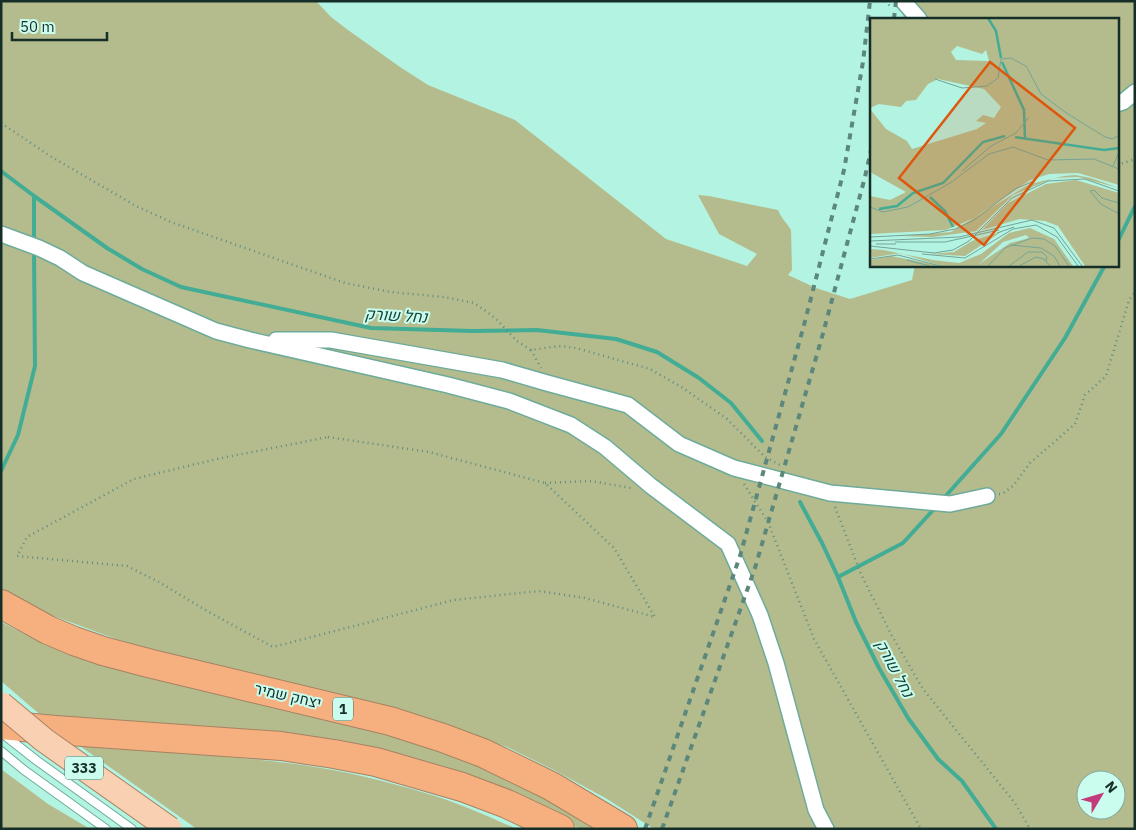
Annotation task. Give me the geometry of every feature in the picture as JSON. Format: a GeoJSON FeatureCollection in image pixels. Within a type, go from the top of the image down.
{"type":"FeatureCollection","features":[{"type":"Feature","properties":{"kind":"highway","name":"יצחק שמיר"},"geometry":{"type":"LineString","coordinates":[[1,604],[48,630],[103,651],[390,721],[443,738],[483,753],[551,786],[623,829]]}},
{"type":"Feature","properties":{"kind":"highway"},"geometry":{"type":"LineString","coordinates":[[1,725],[281,746],[334,754],[376,762],[462,788],[507,804],[560,829]]}},
{"type":"Feature","properties":{"kind":"main road","name":"333"},"geometry":{"type":"LineString","coordinates":[[1,704],[44,740],[170,829]]}},
{"type":"Feature","properties":{"kind":"street"},"geometry":{"type":"LineString","coordinates":[[904,1],[918,18]]}},
{"type":"Feature","properties":{"kind":"street"},"geometry":{"type":"LineString","coordinates":[[1118,104],[1135,92]]}},
{"type":"Feature","properties":{"kind":"street"},"geometry":{"type":"LineString","coordinates":[[1,234],[39,248],[60,258],[83,273],[216,331],[509,401],[572,426],[605,447],[651,486],[728,544],[760,615],[776,663],[816,810],[826,829]]}},
{"type":"Feature","properties":{"kind":"street"},"geometry":{"type":"LineString","coordinates":[[250,340],[331,340],[502,370],[628,405],[679,444],[734,468],[830,492],[950,504],[987,496]]}},
{"type":"Feature","properties":{"kind":"lane"},"geometry":{"type":"LineString","coordinates":[[1,733],[131,828]]}},
{"type":"Feature","properties":{"kind":"lane"},"geometry":{"type":"LineString","coordinates":[[1,751],[24,770],[106,829]]}},
{"type":"Feature","properties":{"kind":"path"},"geometry":{"type":"LineString","coordinates":[[1118,165],[1135,159]]}},
{"type":"Feature","properties":{"kind":"path"},"geometry":{"type":"LineString","coordinates":[[987,496],[1002,494],[1013,486],[1030,463],[1075,424],[1085,395],[1106,376],[1129,300],[1135,292]]}},
{"type":"Feature","properties":{"kind":"path"},"geometry":{"type":"LineString","coordinates":[[545,483],[614,548],[655,617],[585,598],[539,591],[454,600],[273,647],[159,582],[127,566],[17,556],[27,537],[134,479],[217,459],[328,438],[429,452],[545,483],[591,481],[628,488],[651,486]]}},
{"type":"Feature","properties":{"kind":"path"},"geometry":{"type":"LineString","coordinates":[[734,468],[768,522],[814,639],[920,829]]}},
{"type":"Feature","properties":{"kind":"green space"},"geometry":{"type":"Polygon","coordinates":[[[1,1],[316,1],[331,17],[348,30],[428,85],[515,120],[666,239],[747,266],[757,254],[719,234],[698,195],[778,210],[791,230],[792,270],[788,275],[816,288],[850,299],[912,280],[915,266],[1118,266],[1118,18],[904,18],[896,1],[1135,1],[1135,829],[654,829],[607,799],[507,747],[426,721],[259,679],[116,639],[40,611],[1,590],[1,1]]]}},
{"type":"Feature","properties":{"kind":"green space"},"geometry":{"type":"Polygon","coordinates":[[[1,622],[46,645],[79,658],[135,674],[383,733],[441,751],[499,774],[543,795],[601,829],[580,829],[517,798],[44,718],[1,681],[1,622]]]}},
{"type":"Feature","properties":{"kind":"green space"},"geometry":{"type":"Polygon","coordinates":[[[80,746],[247,759],[334,770],[380,780],[437,797],[517,829],[197,829],[80,746]]]}},
{"type":"Feature","properties":{"kind":"green space"},"geometry":{"type":"Polygon","coordinates":[[[1,769],[48,804],[90,829],[1,829],[1,769]]]}},
{"type":"Feature","properties":{"kind":"waterway","name":"נחל שורק"},"geometry":{"type":"LineString","coordinates":[[1,171],[107,248],[142,269],[181,287],[371,328],[473,331],[537,330],[616,339],[657,352],[699,378],[731,403],[762,441]]}},
{"type":"Feature","properties":{"kind":"waterway"},"geometry":{"type":"LineString","coordinates":[[34,196],[34,242]]}},
{"type":"Feature","properties":{"kind":"waterway"},"geometry":{"type":"LineString","coordinates":[[1118,241],[1135,206]]}},
{"type":"Feature","properties":{"kind":"waterway"},"geometry":{"type":"LineString","coordinates":[[1,471],[18,435],[35,366],[34,251]]}},
{"type":"Feature","properties":{"kind":"waterway"},"geometry":{"type":"LineString","coordinates":[[943,499],[1001,434],[1065,338],[1104,266]]}},
{"type":"Feature","properties":{"kind":"waterway","name":"נחל שורק"},"geometry":{"type":"LineString","coordinates":[[800,502],[838,577],[856,622],[879,668],[908,718],[938,759],[962,781],[996,829]]}},
{"type":"Feature","properties":{"kind":"waterway"},"geometry":{"type":"LineString","coordinates":[[838,577],[903,543],[935,508]]}},
{"type":"Feature","properties":{"kind":"railway"},"geometry":{"type":"LineString","coordinates":[[645,829],[740,556],[804,325],[844,170],[863,62],[870,1]]}},
{"type":"Feature","properties":{"kind":"railway"},"geometry":{"type":"LineString","coordinates":[[894,18],[896,1]]}},
{"type":"Feature","properties":{"kind":"railway"},"geometry":{"type":"LineString","coordinates":[[662,829],[755,568],[822,337],[870,154]]}}]}
